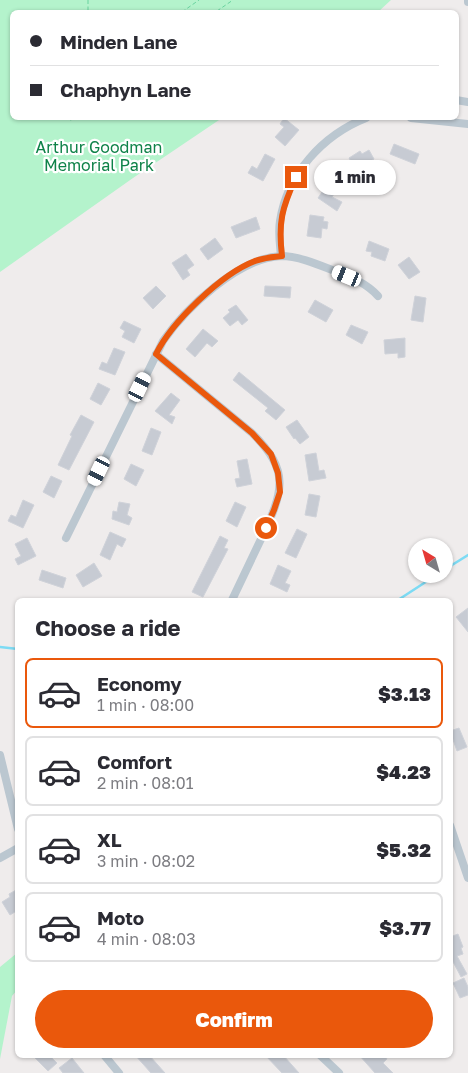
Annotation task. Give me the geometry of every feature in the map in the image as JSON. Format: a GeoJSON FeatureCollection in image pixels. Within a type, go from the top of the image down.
{"type":"FeatureCollection","features":[{"type":"Feature","properties":{"kind":"street"},"geometry":{"type":"LineString","coordinates":[[282,256],[279,235],[280,222],[286,198],[302,167],[321,146],[334,136],[362,120]]}},
{"type":"Feature","properties":{"kind":"street"},"geometry":{"type":"LineString","coordinates":[[430,120],[468,124]]}},
{"type":"Feature","properties":{"kind":"street"},"geometry":{"type":"LineString","coordinates":[[66,538],[162,341],[178,320],[216,286],[243,267],[254,262],[265,258],[282,256],[317,264],[362,282],[378,296]]}},
{"type":"Feature","properties":{"kind":"street"},"geometry":{"type":"LineString","coordinates":[[156,354],[263,444],[275,462],[280,492],[274,510],[233,598]]}},
{"type":"Feature","properties":{"kind":"street"},"geometry":{"type":"LineString","coordinates":[[0,755],[15,817]]}},
{"type":"Feature","properties":{"kind":"street"},"geometry":{"type":"LineString","coordinates":[[453,834],[468,878]]}},
{"type":"Feature","properties":{"kind":"street"},"geometry":{"type":"LineString","coordinates":[[0,858],[15,850]]}},
{"type":"Feature","properties":{"kind":"street"},"geometry":{"type":"LineString","coordinates":[[106,1058],[119,1073]]}},
{"type":"Feature","properties":{"kind":"street"},"geometry":{"type":"LineString","coordinates":[[323,1058],[339,1073]]}},
{"type":"Feature","properties":{"kind":"path"},"geometry":{"type":"LineString","coordinates":[[185,10],[199,0]]}},
{"type":"Feature","properties":{"kind":"path"},"geometry":{"type":"LineString","coordinates":[[218,10],[233,0]]}},
{"type":"Feature","properties":{"kind":"green space","name":"Arthur Goodman Memorial Park"},"geometry":{"type":"Polygon","coordinates":[[[0,0],[391,0],[380,10],[10,10],[10,120],[219,120],[0,272],[0,0]]]}},
{"type":"Feature","properties":{"kind":"green space"},"geometry":{"type":"Polygon","coordinates":[[[15,955],[15,992],[12,996],[0,1059],[0,967],[15,955]]]}},
{"type":"Feature","properties":{"kind":"building"},"geometry":{"type":"Polygon","coordinates":[[[283,120],[286,120],[299,130],[285,146],[275,137],[284,127],[280,124],[283,120]]]}},
{"type":"Feature","properties":{"kind":"building"},"geometry":{"type":"Polygon","coordinates":[[[394,144],[419,154],[415,164],[390,154],[394,144]]]}},
{"type":"Feature","properties":{"kind":"building"},"geometry":{"type":"Polygon","coordinates":[[[369,150],[374,159],[356,170],[349,158],[360,151],[362,154],[369,150]]]}},
{"type":"Feature","properties":{"kind":"building"},"geometry":{"type":"Polygon","coordinates":[[[265,154],[275,159],[263,181],[248,173],[252,166],[257,169],[265,154]]]}},
{"type":"Feature","properties":{"kind":"building"},"geometry":{"type":"Polygon","coordinates":[[[332,177],[341,183],[332,197],[342,202],[337,211],[318,198],[332,177]]]}},
{"type":"Feature","properties":{"kind":"building"},"geometry":{"type":"Polygon","coordinates":[[[310,215],[324,217],[323,221],[328,222],[327,229],[322,228],[321,238],[307,236],[310,215]]]}},
{"type":"Feature","properties":{"kind":"building"},"geometry":{"type":"Polygon","coordinates":[[[256,217],[260,229],[236,238],[231,227],[256,217]]]}},
{"type":"Feature","properties":{"kind":"building"},"geometry":{"type":"Polygon","coordinates":[[[215,238],[223,249],[208,260],[200,249],[215,238]]]}},
{"type":"Feature","properties":{"kind":"building"},"geometry":{"type":"Polygon","coordinates":[[[369,241],[389,249],[385,261],[371,256],[372,252],[366,251],[369,241]]]}},
{"type":"Feature","properties":{"kind":"building"},"geometry":{"type":"Polygon","coordinates":[[[186,254],[194,265],[187,270],[190,275],[183,280],[172,263],[186,254]]]}},
{"type":"Feature","properties":{"kind":"building"},"geometry":{"type":"Polygon","coordinates":[[[409,257],[420,272],[409,279],[398,265],[409,257]]]}},
{"type":"Feature","properties":{"kind":"building"},"geometry":{"type":"Polygon","coordinates":[[[156,286],[166,296],[153,309],[143,298],[156,286]]]}},
{"type":"Feature","properties":{"kind":"building"},"geometry":{"type":"Polygon","coordinates":[[[265,286],[291,287],[290,298],[264,296],[265,286]]]}},
{"type":"Feature","properties":{"kind":"building"},"geometry":{"type":"Polygon","coordinates":[[[415,296],[426,298],[423,322],[411,320],[415,296]]]}},
{"type":"Feature","properties":{"kind":"building"},"geometry":{"type":"Polygon","coordinates":[[[315,300],[333,310],[326,322],[308,312],[315,300]]]}},
{"type":"Feature","properties":{"kind":"building"},"geometry":{"type":"Polygon","coordinates":[[[236,305],[248,320],[242,325],[238,320],[230,326],[223,318],[230,312],[228,310],[236,305]]]}},
{"type":"Feature","properties":{"kind":"building"},"geometry":{"type":"Polygon","coordinates":[[[124,321],[141,329],[134,343],[122,337],[125,331],[120,328],[124,321]]]}},
{"type":"Feature","properties":{"kind":"building"},"geometry":{"type":"Polygon","coordinates":[[[351,325],[368,332],[362,344],[346,335],[351,325]]]}},
{"type":"Feature","properties":{"kind":"building"},"geometry":{"type":"Polygon","coordinates":[[[203,329],[218,341],[212,347],[207,343],[195,357],[186,349],[203,329]]]}},
{"type":"Feature","properties":{"kind":"building"},"geometry":{"type":"Polygon","coordinates":[[[405,338],[405,357],[398,358],[398,353],[385,354],[384,340],[405,338]]]}},
{"type":"Feature","properties":{"kind":"building"},"geometry":{"type":"Polygon","coordinates":[[[114,348],[125,352],[115,375],[99,369],[102,362],[107,364],[114,348]]]}},
{"type":"Feature","properties":{"kind":"building"},"geometry":{"type":"Polygon","coordinates":[[[239,372],[285,410],[276,420],[265,411],[268,408],[233,380],[239,372]]]}},
{"type":"Feature","properties":{"kind":"building"},"geometry":{"type":"Polygon","coordinates":[[[98,383],[110,389],[101,405],[90,399],[98,383]]]}},
{"type":"Feature","properties":{"kind":"building"},"geometry":{"type":"Polygon","coordinates":[[[171,393],[180,400],[169,415],[175,417],[172,424],[155,411],[171,393]]]}},
{"type":"Feature","properties":{"kind":"building"},"geometry":{"type":"Polygon","coordinates":[[[81,415],[94,422],[69,470],[58,465],[72,436],[70,435],[81,415]]]}},
{"type":"Feature","properties":{"kind":"building"},"geometry":{"type":"Polygon","coordinates":[[[297,420],[309,437],[300,444],[286,427],[297,420]]]}},
{"type":"Feature","properties":{"kind":"building"},"geometry":{"type":"Polygon","coordinates":[[[151,428],[161,432],[152,455],[142,451],[151,428]]]}},
{"type":"Feature","properties":{"kind":"building"},"geometry":{"type":"Polygon","coordinates":[[[316,453],[319,471],[324,470],[326,478],[309,481],[305,455],[316,453]]]}},
{"type":"Feature","properties":{"kind":"building"},"geometry":{"type":"Polygon","coordinates":[[[247,459],[252,484],[237,487],[235,479],[240,478],[237,461],[247,459]]]}},
{"type":"Feature","properties":{"kind":"building"},"geometry":{"type":"Polygon","coordinates":[[[131,464],[144,470],[136,486],[124,479],[131,464]]]}},
{"type":"Feature","properties":{"kind":"building"},"geometry":{"type":"Polygon","coordinates":[[[51,476],[62,481],[54,498],[43,492],[51,476]]]}},
{"type":"Feature","properties":{"kind":"building"},"geometry":{"type":"Polygon","coordinates":[[[309,494],[320,496],[316,517],[305,515],[309,494]]]}},
{"type":"Feature","properties":{"kind":"building"},"geometry":{"type":"Polygon","coordinates":[[[23,500],[34,505],[23,528],[8,521],[11,515],[16,517],[23,500]]]}},
{"type":"Feature","properties":{"kind":"building"},"geometry":{"type":"Polygon","coordinates":[[[119,502],[130,504],[127,515],[132,518],[129,525],[112,519],[113,511],[117,512],[119,502]]]}},
{"type":"Feature","properties":{"kind":"building"},"geometry":{"type":"Polygon","coordinates":[[[235,502],[246,507],[237,527],[226,521],[235,502]]]}},
{"type":"Feature","properties":{"kind":"building"},"geometry":{"type":"Polygon","coordinates":[[[297,529],[307,534],[296,558],[285,553],[297,529]]]}},
{"type":"Feature","properties":{"kind":"building"},"geometry":{"type":"Polygon","coordinates":[[[110,532],[126,539],[122,547],[117,544],[110,560],[100,555],[110,532]]]}},
{"type":"Feature","properties":{"kind":"building"},"geometry":{"type":"Polygon","coordinates":[[[220,536],[228,540],[224,548],[228,549],[203,597],[192,592],[220,536]]]}},
{"type":"Feature","properties":{"kind":"building"},"geometry":{"type":"Polygon","coordinates":[[[27,538],[36,556],[18,565],[15,559],[21,556],[15,544],[27,538]]]}},
{"type":"Feature","properties":{"kind":"building"},"geometry":{"type":"Polygon","coordinates":[[[94,563],[102,576],[83,587],[76,575],[94,563]]]}},
{"type":"Feature","properties":{"kind":"building"},"geometry":{"type":"Polygon","coordinates":[[[278,565],[291,571],[285,583],[290,585],[287,592],[270,584],[278,565]]]}},
{"type":"Feature","properties":{"kind":"building"},"geometry":{"type":"Polygon","coordinates":[[[42,570],[66,578],[63,588],[39,580],[42,570]]]}},
{"type":"Feature","properties":{"kind":"building"},"geometry":{"type":"Polygon","coordinates":[[[468,608],[468,632],[456,617],[468,608]]]}},
{"type":"Feature","properties":{"kind":"building"},"geometry":{"type":"Polygon","coordinates":[[[459,728],[467,747],[457,751],[453,740],[453,730],[459,728]]]}},
{"type":"Feature","properties":{"kind":"building"},"geometry":{"type":"Polygon","coordinates":[[[15,891],[15,912],[10,915],[2,902],[10,897],[9,894],[15,891]]]}},
{"type":"Feature","properties":{"kind":"building"},"geometry":{"type":"Polygon","coordinates":[[[458,934],[463,947],[461,948],[463,954],[457,956],[467,974],[461,977],[453,962],[453,936],[458,934]]]}},
{"type":"Feature","properties":{"kind":"building"},"geometry":{"type":"Polygon","coordinates":[[[464,978],[468,987],[468,995],[460,998],[453,983],[464,978]]]}},
{"type":"Feature","properties":{"kind":"building"},"geometry":{"type":"Polygon","coordinates":[[[35,1058],[52,1058],[57,1063],[48,1071],[35,1058]]]}},
{"type":"Feature","properties":{"kind":"building"},"geometry":{"type":"Polygon","coordinates":[[[72,1058],[84,1073],[63,1073],[59,1068],[72,1058]]]}},
{"type":"Feature","properties":{"kind":"building"},"geometry":{"type":"Polygon","coordinates":[[[138,1058],[152,1058],[165,1073],[151,1073],[138,1058]]]}},
{"type":"Feature","properties":{"kind":"building"},"geometry":{"type":"Polygon","coordinates":[[[268,1058],[286,1058],[299,1073],[282,1073],[268,1058]]]}},
{"type":"Feature","properties":{"kind":"building"},"geometry":{"type":"Polygon","coordinates":[[[362,1058],[386,1058],[383,1063],[393,1073],[375,1073],[362,1058]]]}},
{"type":"Feature","properties":{"kind":"waterway"},"geometry":{"type":"LineString","coordinates":[[453,564],[468,555]]}},
{"type":"Feature","properties":{"kind":"waterway"},"geometry":{"type":"LineString","coordinates":[[401,598],[424,583]]}},
{"type":"Feature","properties":{"kind":"waterway"},"geometry":{"type":"LineString","coordinates":[[0,647],[15,649]]}},
{"type":"Feature","properties":{"kind":"route"},"geometry":{"type":"LineString","coordinates":[[266,528],[280,492],[278,473],[271,454],[252,433],[156,354],[162,341],[178,320],[216,286],[243,267],[265,258],[282,256],[279,235],[282,210],[296,177]]}}]}
